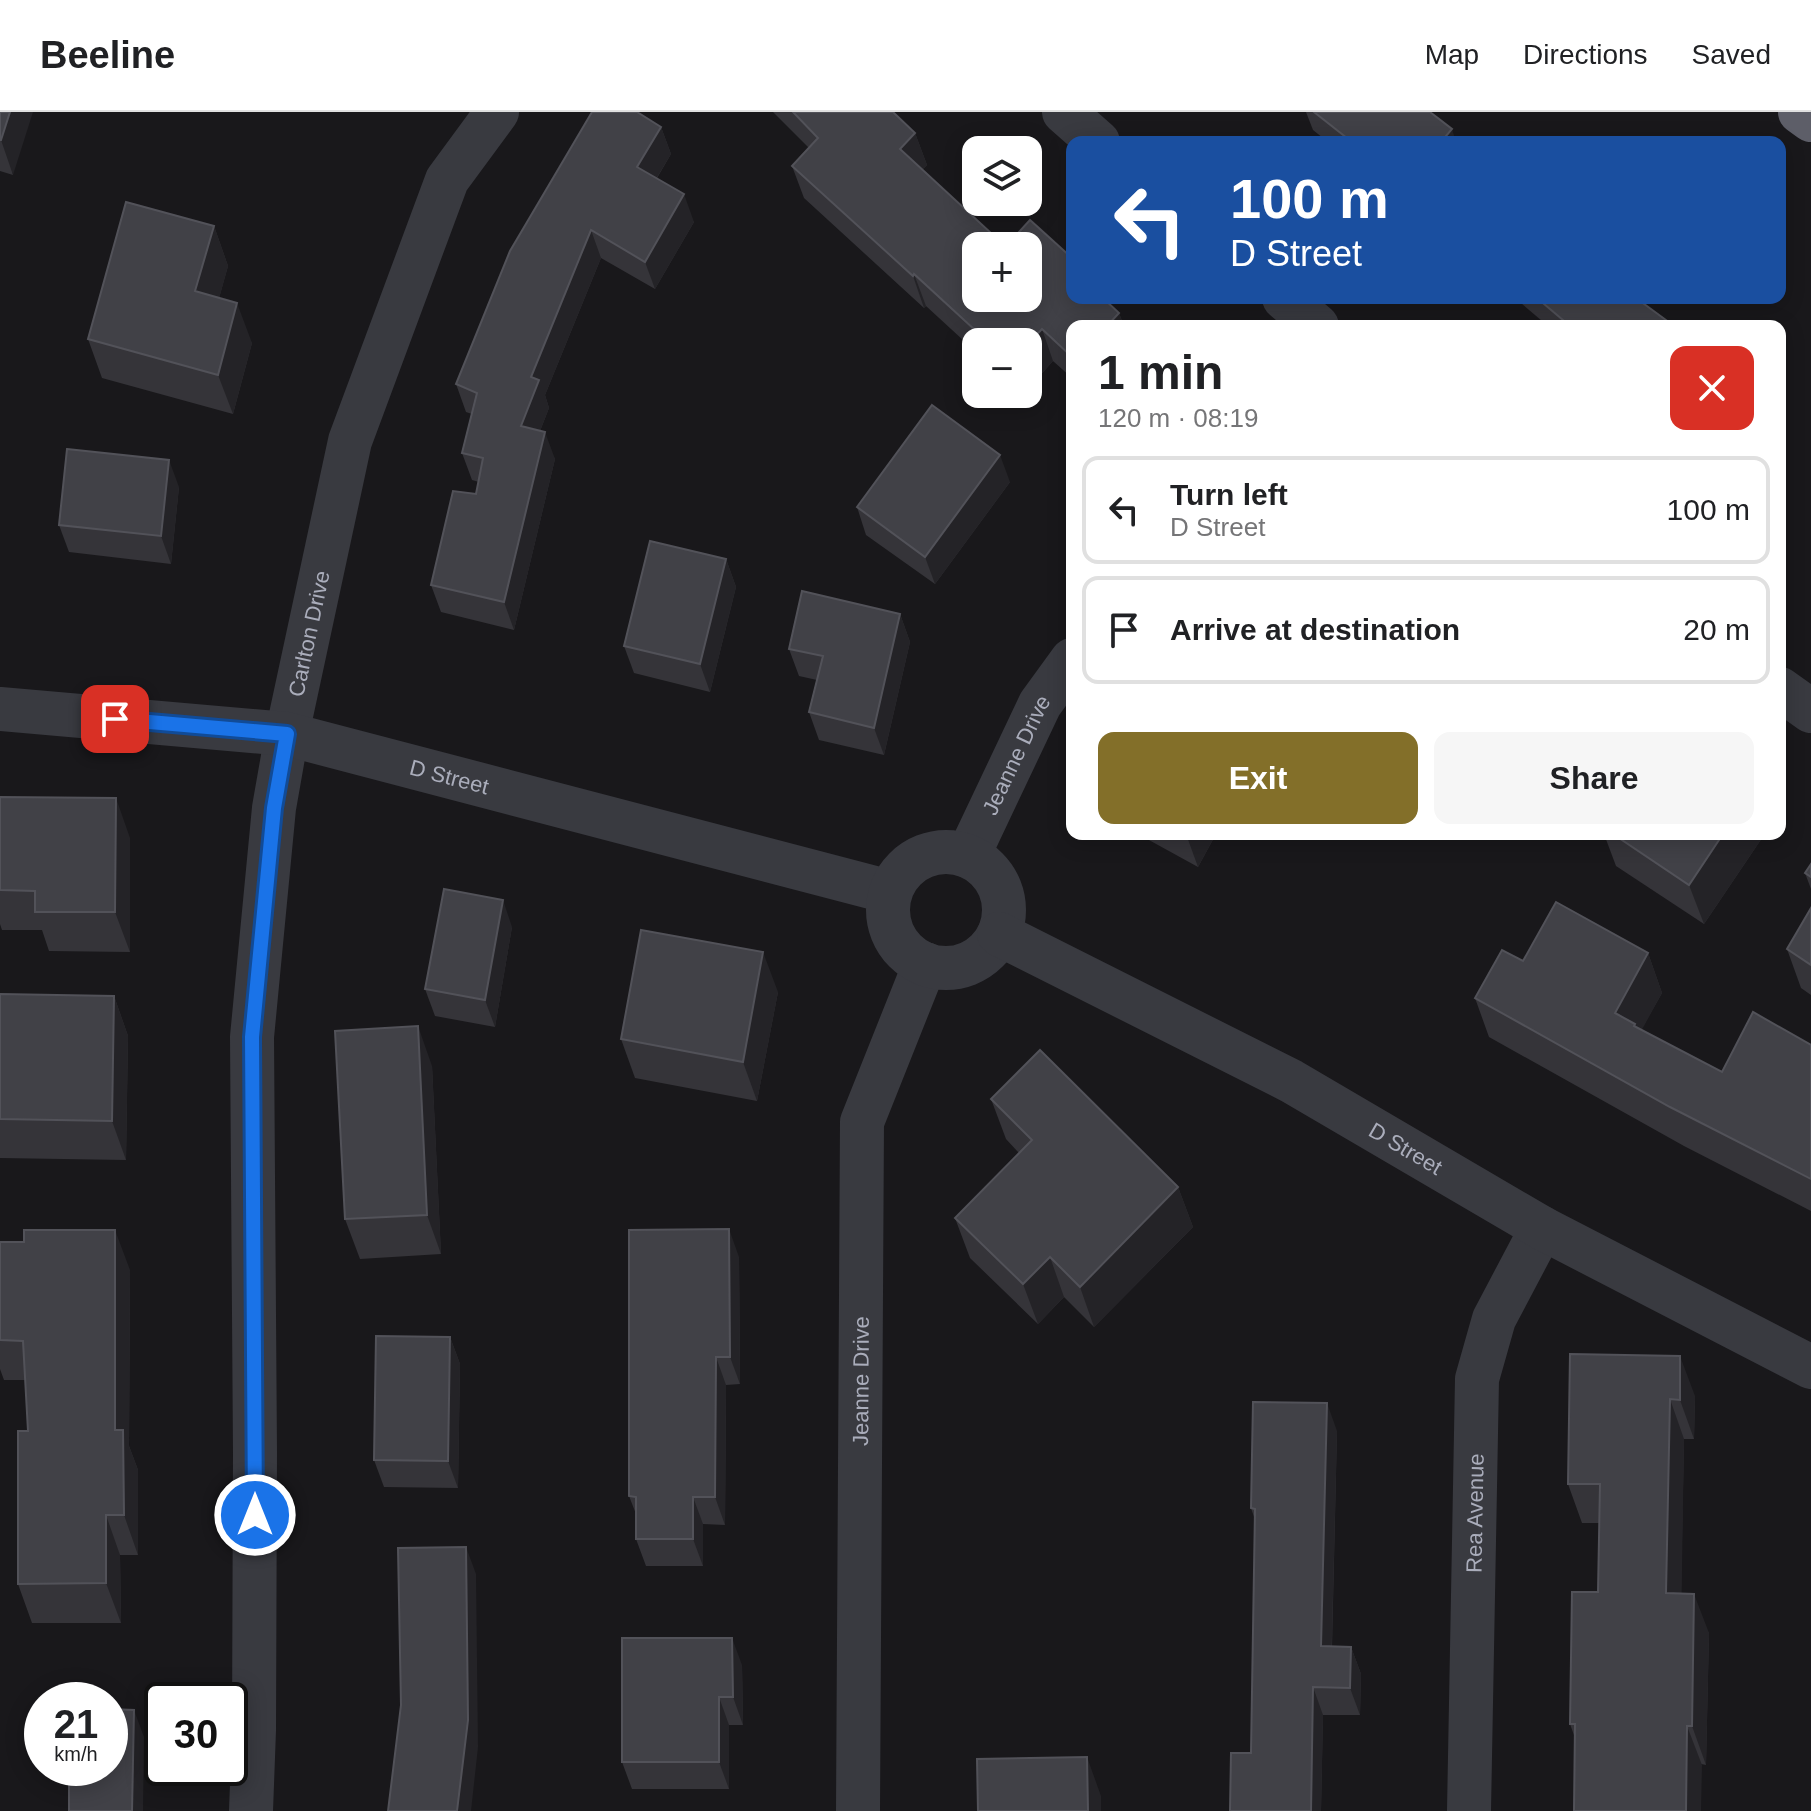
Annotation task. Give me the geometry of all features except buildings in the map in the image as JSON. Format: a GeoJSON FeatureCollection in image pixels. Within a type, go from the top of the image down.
{"type":"FeatureCollection","features":[{"type":"Feature","properties":{"kind":"highway"},"geometry":{"type":"LineString","coordinates":[[1800,112],[1811,120]]}},
{"type":"Feature","properties":{"kind":"street","name":"Carlton Drive"},"geometry":{"type":"LineString","coordinates":[[251,1811],[255,1468],[252,1037],[274,808],[350,441],[447,180],[497,112]]}},
{"type":"Feature","properties":{"kind":"street"},"geometry":{"type":"LineString","coordinates":[[1064,112],[1091,136]]}},
{"type":"Feature","properties":{"kind":"street"},"geometry":{"type":"LineString","coordinates":[[1291,304],[1310,320]]}},
{"type":"Feature","properties":{"kind":"street","name":"Jeanne Drive"},"geometry":{"type":"LineString","coordinates":[[968,856],[1040,704],[1066,668]]}},
{"type":"Feature","properties":{"kind":"street"},"geometry":{"type":"LineString","coordinates":[[1786,693],[1811,711]]}},
{"type":"Feature","properties":{"kind":"street","name":"D Street"},"geometry":{"type":"LineString","coordinates":[[0,709],[287,734],[890,892]]}},
{"type":"Feature","properties":{"kind":"street"},"geometry":{"type":"LineString","coordinates":[[950,851],[968,856],[984,866],[996,881],[1003,898],[999,934],[988,950],[973,961],[955,967],[925,964],[901,948],[891,931],[888,912],[890,892],[899,875],[914,861],[932,853],[950,851]]}},
{"type":"Feature","properties":{"kind":"street","name":"D Street"},"geometry":{"type":"LineString","coordinates":[[999,934],[1291,1081],[1542,1228],[1811,1367]]}},
{"type":"Feature","properties":{"kind":"street","name":"Jeanne Drive"},"geometry":{"type":"LineString","coordinates":[[858,1811],[862,1122],[925,964]]}},
{"type":"Feature","properties":{"kind":"street","name":"Rea Avenue"},"geometry":{"type":"LineString","coordinates":[[1469,1811],[1477,1379],[1494,1319],[1542,1228]]}},
{"type":"Feature","properties":{"kind":"route"},"geometry":{"type":"LineString","coordinates":[[115,719],[287,734],[274,808],[252,1037],[255,1515]]}}]}
